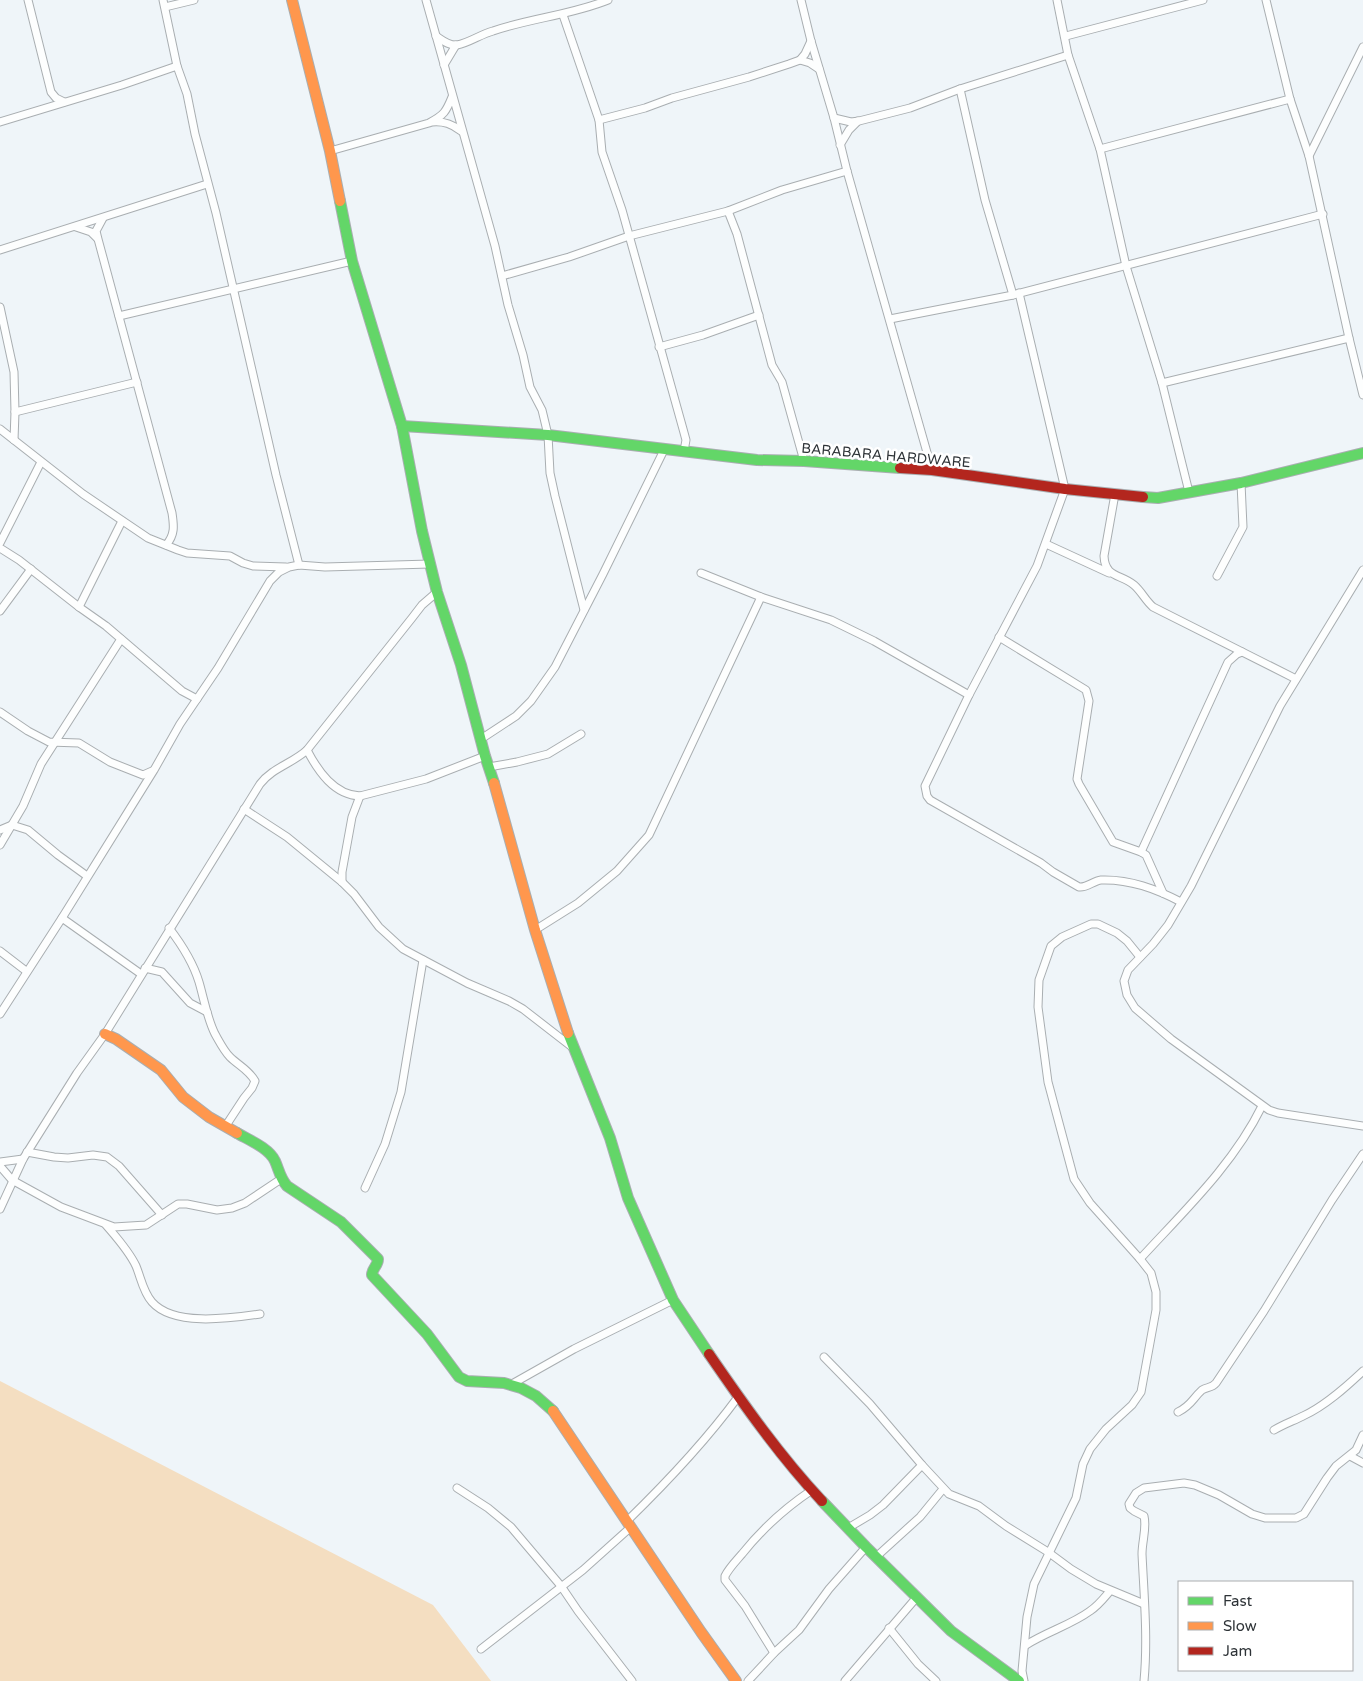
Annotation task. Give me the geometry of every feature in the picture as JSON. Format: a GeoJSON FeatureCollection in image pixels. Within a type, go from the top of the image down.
{"type":"FeatureCollection","features":[{"type":"Feature","properties":{"kind":"street"},"geometry":{"type":"LineString","coordinates":[[28,0],[51,92],[56,98],[64,102]]}},
{"type":"Feature","properties":{"kind":"street"},"geometry":{"type":"LineString","coordinates":[[194,0],[164,4],[177,66],[187,94],[299,566]]}},
{"type":"Feature","properties":{"kind":"street"},"geometry":{"type":"LineString","coordinates":[[292,0],[330,151],[352,261],[402,426],[430,564],[461,665],[485,756],[500,800],[536,930],[573,1048],[610,1138],[628,1198],[673,1300],[738,1397],[812,1490],[866,1547],[951,1630],[1020,1681]]}},
{"type":"Feature","properties":{"kind":"street"},"geometry":{"type":"LineString","coordinates":[[426,0],[502,276],[530,387],[542,410],[548,435],[552,481],[584,610]]}},
{"type":"Feature","properties":{"kind":"street"},"geometry":{"type":"LineString","coordinates":[[444,65],[456,45],[493,30],[532,20],[563,15],[608,0]]}},
{"type":"Feature","properties":{"kind":"street"},"geometry":{"type":"LineString","coordinates":[[801,0],[847,171],[932,470]]}},
{"type":"Feature","properties":{"kind":"street"},"geometry":{"type":"LineString","coordinates":[[1057,0],[1066,36],[1068,55],[1100,150],[1126,266],[1162,383],[1189,492]]}},
{"type":"Feature","properties":{"kind":"street"},"geometry":{"type":"LineString","coordinates":[[1066,36],[1184,2],[1203,0]]}},
{"type":"Feature","properties":{"kind":"street"},"geometry":{"type":"LineString","coordinates":[[1266,0],[1290,99],[1309,156],[1363,395]]}},
{"type":"Feature","properties":{"kind":"street"},"geometry":{"type":"LineString","coordinates":[[563,15],[599,120],[602,152],[629,236],[686,440],[686,447],[682,451]]}},
{"type":"Feature","properties":{"kind":"street"},"geometry":{"type":"LineString","coordinates":[[436,36],[445,42],[456,45]]}},
{"type":"Feature","properties":{"kind":"street"},"geometry":{"type":"LineString","coordinates":[[599,120],[750,77],[800,60],[811,41]]}},
{"type":"Feature","properties":{"kind":"street"},"geometry":{"type":"LineString","coordinates":[[1309,156],[1363,47]]}},
{"type":"Feature","properties":{"kind":"street"},"geometry":{"type":"LineString","coordinates":[[834,118],[851,122],[859,121],[910,108],[960,89],[1068,55]]}},
{"type":"Feature","properties":{"kind":"street"},"geometry":{"type":"LineString","coordinates":[[800,60],[810,63],[819,69]]}},
{"type":"Feature","properties":{"kind":"street"},"geometry":{"type":"LineString","coordinates":[[0,122],[177,66]]}},
{"type":"Feature","properties":{"kind":"street"},"geometry":{"type":"LineString","coordinates":[[960,89],[984,200],[1016,294],[1065,489],[1046,544],[1031,578],[969,695],[925,786],[927,796],[930,800],[1041,863],[1079,887],[1100,880],[1138,884],[1182,902]]}},
{"type":"Feature","properties":{"kind":"street"},"geometry":{"type":"LineString","coordinates":[[429,123],[446,111],[452,97]]}},
{"type":"Feature","properties":{"kind":"street"},"geometry":{"type":"LineString","coordinates":[[1100,150],[1290,99]]}},
{"type":"Feature","properties":{"kind":"street"},"geometry":{"type":"LineString","coordinates":[[330,151],[440,121],[452,124],[462,132]]}},
{"type":"Feature","properties":{"kind":"street"},"geometry":{"type":"LineString","coordinates":[[840,145],[849,130],[859,121]]}},
{"type":"Feature","properties":{"kind":"street"},"geometry":{"type":"LineString","coordinates":[[502,276],[569,257],[629,236],[728,211],[782,190],[847,171]]}},
{"type":"Feature","properties":{"kind":"street"},"geometry":{"type":"LineString","coordinates":[[0,250],[207,184]]}},
{"type":"Feature","properties":{"kind":"street"},"geometry":{"type":"LineString","coordinates":[[728,211],[738,234],[772,365],[782,382],[804,461]]}},
{"type":"Feature","properties":{"kind":"street"},"geometry":{"type":"LineString","coordinates":[[890,319],[1016,294],[1323,214]]}},
{"type":"Feature","properties":{"kind":"street"},"geometry":{"type":"LineString","coordinates":[[102,218],[96,231],[172,513],[173,534],[166,545]]}},
{"type":"Feature","properties":{"kind":"street"},"geometry":{"type":"LineString","coordinates":[[74,226],[91,232],[98,239]]}},
{"type":"Feature","properties":{"kind":"street"},"geometry":{"type":"LineString","coordinates":[[119,316],[352,261]]}},
{"type":"Feature","properties":{"kind":"street"},"geometry":{"type":"LineString","coordinates":[[0,307],[14,372],[14,440]]}},
{"type":"Feature","properties":{"kind":"street"},"geometry":{"type":"LineString","coordinates":[[659,347],[703,335],[759,315]]}},
{"type":"Feature","properties":{"kind":"street"},"geometry":{"type":"LineString","coordinates":[[1162,383],[1349,338]]}},
{"type":"Feature","properties":{"kind":"street"},"geometry":{"type":"LineString","coordinates":[[15,412],[137,382]]}},
{"type":"Feature","properties":{"kind":"street","name":"BARABARA HARDWARE"},"geometry":{"type":"LineString","coordinates":[[402,426],[548,435],[757,460],[804,461],[932,470],[1065,489],[1158,498],[1240,483],[1363,453]]}},
{"type":"Feature","properties":{"kind":"street"},"geometry":{"type":"LineString","coordinates":[[0,430],[83,494],[141,534],[187,553],[230,556],[253,566],[353,567],[430,564]]}},
{"type":"Feature","properties":{"kind":"street"},"geometry":{"type":"LineString","coordinates":[[481,738],[516,716],[532,701],[555,667],[664,450]]}},
{"type":"Feature","properties":{"kind":"street"},"geometry":{"type":"LineString","coordinates":[[0,543],[41,462]]}},
{"type":"Feature","properties":{"kind":"street"},"geometry":{"type":"LineString","coordinates":[[1217,576],[1243,527],[1240,483]]}},
{"type":"Feature","properties":{"kind":"street"},"geometry":{"type":"LineString","coordinates":[[1112,574],[1104,563],[1104,556],[1115,494]]}},
{"type":"Feature","properties":{"kind":"street"},"geometry":{"type":"LineString","coordinates":[[79,607],[122,521]]}},
{"type":"Feature","properties":{"kind":"street"},"geometry":{"type":"LineString","coordinates":[[1046,544],[1134,585],[1153,607],[1296,679]]}},
{"type":"Feature","properties":{"kind":"street"},"geometry":{"type":"LineString","coordinates":[[0,548],[106,626],[182,691],[198,699]]}},
{"type":"Feature","properties":{"kind":"street"},"geometry":{"type":"LineString","coordinates":[[0,1014],[154,770],[180,724],[218,668],[270,581],[279,572],[289,567]]}},
{"type":"Feature","properties":{"kind":"street"},"geometry":{"type":"LineString","coordinates":[[0,611],[31,569]]}},
{"type":"Feature","properties":{"kind":"street"},"geometry":{"type":"LineString","coordinates":[[1363,570],[1280,706],[1200,870],[1182,902],[1168,925],[1153,944],[1128,970],[1124,981],[1127,994],[1135,1008],[1171,1039],[1262,1106],[1278,1113],[1363,1126]]}},
{"type":"Feature","properties":{"kind":"street"},"geometry":{"type":"LineString","coordinates":[[701,573],[831,620],[874,641],[969,695]]}},
{"type":"Feature","properties":{"kind":"street"},"geometry":{"type":"LineString","coordinates":[[0,1209],[12,1180],[27,1152],[104,1034],[264,778],[301,756],[307,750],[422,605],[438,592]]}},
{"type":"Feature","properties":{"kind":"street"},"geometry":{"type":"LineString","coordinates":[[536,930],[578,903],[617,871],[649,835],[761,596]]}},
{"type":"Feature","properties":{"kind":"street"},"geometry":{"type":"LineString","coordinates":[[999,637],[1086,690],[1089,700],[1078,779],[1079,784],[1113,842],[1141,852],[1148,858],[1163,893]]}},
{"type":"Feature","properties":{"kind":"street"},"geometry":{"type":"LineString","coordinates":[[0,845],[23,806],[41,764],[121,639]]}},
{"type":"Feature","properties":{"kind":"street"},"geometry":{"type":"LineString","coordinates":[[1141,852],[1228,662],[1242,652]]}},
{"type":"Feature","properties":{"kind":"street"},"geometry":{"type":"LineString","coordinates":[[0,712],[49,742],[79,743],[110,762],[143,776],[154,770]]}},
{"type":"Feature","properties":{"kind":"street"},"geometry":{"type":"LineString","coordinates":[[489,767],[548,754],[581,734]]}},
{"type":"Feature","properties":{"kind":"street"},"geometry":{"type":"LineString","coordinates":[[307,750],[325,778],[352,796],[360,796],[426,778],[485,756]]}},
{"type":"Feature","properties":{"kind":"street"},"geometry":{"type":"LineString","coordinates":[[342,882],[342,872],[352,817],[360,796]]}},
{"type":"Feature","properties":{"kind":"street"},"geometry":{"type":"LineString","coordinates":[[244,809],[287,837],[342,882],[354,894],[378,927],[403,949],[523,1009],[573,1048]]}},
{"type":"Feature","properties":{"kind":"street"},"geometry":{"type":"LineString","coordinates":[[0,830],[12,825],[28,830],[87,876]]}},
{"type":"Feature","properties":{"kind":"street"},"geometry":{"type":"LineString","coordinates":[[62,918],[143,971],[162,972],[190,1003],[207,1012]]}},
{"type":"Feature","properties":{"kind":"street"},"geometry":{"type":"LineString","coordinates":[[1024,1681],[1022,1671],[1029,1602],[1034,1584],[1076,1498],[1083,1464],[1090,1449],[1106,1430],[1132,1405],[1143,1388],[1156,1310],[1156,1292],[1151,1274],[1090,1203],[1074,1179],[1048,1082],[1038,1007],[1040,980],[1051,946],[1062,937],[1091,924],[1105,927],[1124,939],[1140,957]]}},
{"type":"Feature","properties":{"kind":"street"},"geometry":{"type":"LineString","coordinates":[[170,928],[187,952],[199,981],[214,1033],[229,1056],[251,1074],[255,1081],[225,1127]]}},
{"type":"Feature","properties":{"kind":"street"},"geometry":{"type":"LineString","coordinates":[[0,951],[26,971]]}},
{"type":"Feature","properties":{"kind":"street"},"geometry":{"type":"LineString","coordinates":[[365,1188],[385,1144],[401,1092],[423,960]]}},
{"type":"Feature","properties":{"kind":"street"},"geometry":{"type":"LineString","coordinates":[[104,1034],[116,1039],[157,1066],[183,1096],[209,1117],[253,1142],[271,1155],[281,1179],[292,1190],[341,1222],[377,1257],[378,1260],[372,1275],[425,1332],[459,1378],[470,1382],[512,1384],[527,1389],[540,1397],[550,1408],[736,1681]]}},
{"type":"Feature","properties":{"kind":"street"},"geometry":{"type":"LineString","coordinates":[[1140,1259],[1237,1149],[1262,1106]]}},
{"type":"Feature","properties":{"kind":"street"},"geometry":{"type":"LineString","coordinates":[[27,1152],[61,1157],[93,1155],[107,1157],[119,1166],[162,1215]]}},
{"type":"Feature","properties":{"kind":"street"},"geometry":{"type":"LineString","coordinates":[[1178,1412],[1188,1407],[1202,1390],[1216,1383],[1363,1154]]}},
{"type":"Feature","properties":{"kind":"street"},"geometry":{"type":"LineString","coordinates":[[23,1159],[0,1164],[12,1180],[61,1207],[106,1225],[121,1227],[146,1225],[178,1204],[217,1210],[232,1208],[245,1203],[281,1179]]}},
{"type":"Feature","properties":{"kind":"street"},"geometry":{"type":"LineString","coordinates":[[106,1225],[128,1253],[136,1266],[145,1291],[151,1301],[158,1307],[168,1312],[208,1320],[260,1314]]}},
{"type":"Feature","properties":{"kind":"street"},"geometry":{"type":"LineString","coordinates":[[512,1384],[574,1349],[673,1300]]}},
{"type":"Feature","properties":{"kind":"street"},"geometry":{"type":"LineString","coordinates":[[824,1357],[870,1404],[949,1494],[979,1506],[1084,1577],[1110,1591],[1144,1604]]}},
{"type":"Feature","properties":{"kind":"street"},"geometry":{"type":"LineString","coordinates":[[1274,1430],[1286,1422],[1304,1416],[1330,1399],[1363,1372]]}},
{"type":"Feature","properties":{"kind":"street"},"geometry":{"type":"LineString","coordinates":[[481,1649],[583,1570],[629,1524],[711,1433],[738,1397]]}},
{"type":"Feature","properties":{"kind":"street"},"geometry":{"type":"LineString","coordinates":[[1144,1681],[1146,1646],[1142,1547],[1145,1521],[1144,1516],[1130,1508],[1136,1492],[1144,1488],[1190,1484],[1226,1498],[1252,1514],[1265,1518],[1296,1518],[1304,1514],[1336,1466],[1356,1450],[1363,1436]]}},
{"type":"Feature","properties":{"kind":"street"},"geometry":{"type":"LineString","coordinates":[[1350,1456],[1363,1463]]}},
{"type":"Feature","properties":{"kind":"street"},"geometry":{"type":"LineString","coordinates":[[848,1528],[870,1515],[883,1504],[922,1465]]}},
{"type":"Feature","properties":{"kind":"street"},"geometry":{"type":"LineString","coordinates":[[457,1488],[488,1508],[511,1527],[561,1586],[632,1681]]}},
{"type":"Feature","properties":{"kind":"street"},"geometry":{"type":"LineString","coordinates":[[876,1557],[920,1517],[943,1489]]}},
{"type":"Feature","properties":{"kind":"street"},"geometry":{"type":"LineString","coordinates":[[774,1653],[745,1606],[725,1580],[725,1576],[750,1544],[769,1524],[791,1504],[812,1490]]}},
{"type":"Feature","properties":{"kind":"street"},"geometry":{"type":"LineString","coordinates":[[748,1681],[799,1630],[830,1589],[866,1547]]}},
{"type":"Feature","properties":{"kind":"street"},"geometry":{"type":"LineString","coordinates":[[1026,1645],[1040,1636],[1085,1615],[1110,1591]]}},
{"type":"Feature","properties":{"kind":"street"},"geometry":{"type":"LineString","coordinates":[[845,1681],[917,1597]]}},
{"type":"Feature","properties":{"kind":"street"},"geometry":{"type":"LineString","coordinates":[[889,1628],[918,1664],[936,1681]]}},
{"type":"Feature","properties":{"kind":"shaded area"},"geometry":{"type":"Polygon","coordinates":[[[0,1381],[433,1605],[491,1681],[0,1681],[0,1381]]]}},
{"type":"Feature","properties":{"kind":"traffic: fast"},"geometry":{"type":"LineString","coordinates":[[340,201],[352,261],[402,426],[422,531],[437,592],[461,665],[494,783]]}},
{"type":"Feature","properties":{"kind":"traffic: fast"},"geometry":{"type":"LineString","coordinates":[[402,426],[548,435],[757,460],[804,461],[900,468]]}},
{"type":"Feature","properties":{"kind":"traffic: fast"},"geometry":{"type":"LineString","coordinates":[[1143,497],[1158,498],[1241,483],[1363,453]]}},
{"type":"Feature","properties":{"kind":"traffic: fast"},"geometry":{"type":"LineString","coordinates":[[568,1033],[610,1138],[628,1198],[673,1300],[709,1354]]}},
{"type":"Feature","properties":{"kind":"traffic: fast"},"geometry":{"type":"LineString","coordinates":[[237,1133],[268,1152],[275,1161],[281,1177],[287,1186],[341,1222],[378,1259],[372,1275],[427,1334],[459,1377],[467,1381],[504,1383],[521,1388],[536,1396],[553,1411]]}},
{"type":"Feature","properties":{"kind":"traffic: fast"},"geometry":{"type":"LineString","coordinates":[[822,1501],[951,1631],[1019,1681]]}},
{"type":"Feature","properties":{"kind":"traffic: slow"},"geometry":{"type":"LineString","coordinates":[[292,0],[330,151],[340,201]]}},
{"type":"Feature","properties":{"kind":"traffic: slow"},"geometry":{"type":"LineString","coordinates":[[494,783],[535,930],[568,1033]]}},
{"type":"Feature","properties":{"kind":"traffic: slow"},"geometry":{"type":"LineString","coordinates":[[105,1034],[116,1039],[161,1070],[183,1097],[209,1117],[237,1133]]}},
{"type":"Feature","properties":{"kind":"traffic: slow"},"geometry":{"type":"LineString","coordinates":[[553,1411],[736,1681]]}},
{"type":"Feature","properties":{"kind":"traffic: jam"},"geometry":{"type":"LineString","coordinates":[[900,468],[932,470],[1065,489],[1143,497]]}},
{"type":"Feature","properties":{"kind":"traffic: jam"},"geometry":{"type":"LineString","coordinates":[[709,1354],[777,1448],[822,1501]]}}]}
